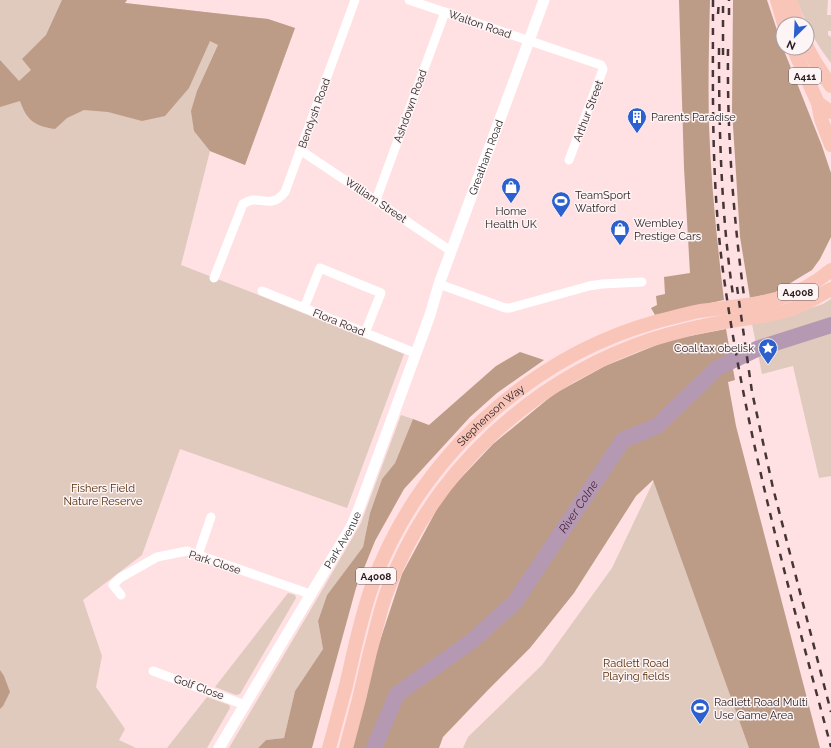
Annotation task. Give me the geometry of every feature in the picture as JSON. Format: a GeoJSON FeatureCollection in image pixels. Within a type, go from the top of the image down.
{"type":"FeatureCollection","features":[{"type":"Feature","properties":{"kind":"main road"},"geometry":{"type":"LineString","coordinates":[[777,0],[787,13]]}},
{"type":"Feature","properties":{"kind":"main road","name":"A411"},"geometry":{"type":"LineString","coordinates":[[797,56],[818,103],[821,119],[831,145]]}},
{"type":"Feature","properties":{"kind":"main road","name":"A411"},"geometry":{"type":"LineString","coordinates":[[813,56],[829,81]]}},
{"type":"Feature","properties":{"kind":"main road"},"geometry":{"type":"LineString","coordinates":[[818,103],[831,112]]}},
{"type":"Feature","properties":{"kind":"main road","name":"Stephenson Way"},"geometry":{"type":"LineString","coordinates":[[329,748],[362,620],[372,585],[383,558],[395,533],[424,487],[474,428],[511,396],[540,375],[611,337],[640,326],[697,312],[773,300],[809,287],[831,270]]}},
{"type":"Feature","properties":{"kind":"main road","name":"Stephenson Way"},"geometry":{"type":"LineString","coordinates":[[346,748],[387,591],[396,569],[423,519],[438,496],[486,439],[536,398],[603,359],[654,339],[683,331],[787,310],[814,299],[831,289]]}},
{"type":"Feature","properties":{"kind":"street","name":"Bendysh Road"},"geometry":{"type":"LineString","coordinates":[[214,278],[243,204],[254,199],[272,202],[285,192],[354,0]]}},
{"type":"Feature","properties":{"kind":"street","name":"Walton Road"},"geometry":{"type":"LineString","coordinates":[[409,0],[529,41]]}},
{"type":"Feature","properties":{"kind":"street","name":"Greatham Road"},"geometry":{"type":"LineString","coordinates":[[430,314],[439,284],[544,0]]}},
{"type":"Feature","properties":{"kind":"street","name":"Ashdown Road"},"geometry":{"type":"LineString","coordinates":[[376,200],[445,12]]}},
{"type":"Feature","properties":{"kind":"street","name":"Arthur Street"},"geometry":{"type":"LineString","coordinates":[[529,41],[602,67],[602,72],[569,160]]}},
{"type":"Feature","properties":{"kind":"street","name":"William Street"},"geometry":{"type":"LineString","coordinates":[[300,150],[451,251]]}},
{"type":"Feature","properties":{"kind":"street"},"geometry":{"type":"LineString","coordinates":[[304,308],[320,268],[374,290],[381,293],[365,333]]}},
{"type":"Feature","properties":{"kind":"street"},"geometry":{"type":"LineString","coordinates":[[439,284],[504,308],[510,308],[589,286],[642,282]]}},
{"type":"Feature","properties":{"kind":"street","name":"Flora Road"},"geometry":{"type":"LineString","coordinates":[[262,291],[415,353]]}},
{"type":"Feature","properties":{"kind":"street","name":"Park Avenue"},"geometry":{"type":"LineString","coordinates":[[219,748],[358,512],[430,314]]}},
{"type":"Feature","properties":{"kind":"street"},"geometry":{"type":"LineString","coordinates":[[198,555],[211,517]]}},
{"type":"Feature","properties":{"kind":"street","name":"Park Close"},"geometry":{"type":"LineString","coordinates":[[121,595],[113,585],[120,578],[158,557],[187,551],[310,594]]}},
{"type":"Feature","properties":{"kind":"street","name":"Golf Close"},"geometry":{"type":"LineString","coordinates":[[153,670],[245,704]]}},
{"type":"Feature","properties":{"kind":"green space","name":"Fishers Field Nature Reserve"},"geometry":{"type":"Polygon","coordinates":[[[0,0],[90,0],[125,3],[268,19],[295,28],[245,165],[210,151],[181,265],[404,354],[347,508],[180,449],[142,555],[83,600],[102,656],[96,687],[125,729],[119,740],[136,748],[0,748],[0,0]]]}},
{"type":"Feature","properties":{"kind":"green space"},"geometry":{"type":"Polygon","coordinates":[[[797,0],[828,0],[827,15],[831,15],[831,31],[828,31],[828,35],[831,37],[831,63],[815,40],[815,16],[804,16],[797,0]]]}},
{"type":"Feature","properties":{"kind":"green space"},"geometry":{"type":"Polygon","coordinates":[[[831,299],[831,476],[819,478],[793,366],[762,374],[752,324],[770,321],[823,304],[831,299]]]}},
{"type":"Feature","properties":{"kind":"green space"},"geometry":{"type":"Polygon","coordinates":[[[401,415],[413,419],[395,463],[382,479],[370,513],[363,547],[327,595],[318,621],[323,649],[295,691],[284,738],[266,740],[258,748],[229,748],[361,523],[401,415]]]}},
{"type":"Feature","properties":{"kind":"green space","name":"Radlett Road Playing fields"},"geometry":{"type":"Polygon","coordinates":[[[654,480],[749,748],[463,748],[468,737],[542,665],[612,568],[654,480]]]}},
{"type":"Feature","properties":{"kind":"green space"},"geometry":{"type":"Polygon","coordinates":[[[288,593],[295,595],[296,598],[240,694],[236,695],[215,687],[288,593]]]}},
{"type":"Feature","properties":{"kind":"green space"},"geometry":{"type":"Polygon","coordinates":[[[207,697],[229,705],[230,708],[207,748],[167,748],[207,697]]]}},
{"type":"Feature","properties":{"kind":"shaded area"},"geometry":{"type":"Polygon","coordinates":[[[62,0],[127,0],[125,3],[268,19],[295,28],[245,165],[210,151],[194,131],[191,111],[197,91],[218,45],[210,41],[189,88],[165,116],[142,121],[108,112],[84,110],[67,118],[55,129],[37,124],[29,118],[20,101],[0,107],[0,60],[19,81],[31,70],[22,59],[46,35],[62,0]]]}},
{"type":"Feature","properties":{"kind":"shaded area"},"geometry":{"type":"Polygon","coordinates":[[[679,0],[710,0],[710,147],[724,300],[655,315],[651,308],[657,305],[656,296],[665,294],[664,277],[690,273],[684,168],[679,0]]]}},
{"type":"Feature","properties":{"kind":"shaded area"},"geometry":{"type":"Polygon","coordinates":[[[733,0],[767,0],[775,24],[775,56],[786,56],[822,146],[831,173],[831,237],[820,259],[812,270],[774,293],[750,298],[740,237],[732,110],[733,0]]]}},
{"type":"Feature","properties":{"kind":"shaded area"},"geometry":{"type":"Polygon","coordinates":[[[726,329],[735,380],[728,382],[736,426],[820,748],[749,748],[653,480],[636,496],[574,593],[530,648],[443,737],[439,748],[352,748],[373,662],[402,574],[444,496],[493,444],[554,394],[605,366],[669,340],[726,329]]]}},
{"type":"Feature","properties":{"kind":"shaded area"},"geometry":{"type":"Polygon","coordinates":[[[520,352],[544,360],[497,393],[470,417],[404,489],[375,541],[356,588],[312,748],[258,748],[266,740],[284,738],[295,691],[323,649],[318,621],[327,595],[363,547],[370,513],[382,479],[395,463],[413,419],[429,425],[496,366],[520,352]]]}},
{"type":"Feature","properties":{"kind":"shaded area"},"geometry":{"type":"Polygon","coordinates":[[[0,670],[10,692],[0,709],[0,670]]]}},
{"type":"Feature","properties":{"kind":"waterway","name":"River Colne"},"geometry":{"type":"LineString","coordinates":[[374,748],[397,694],[472,641],[515,602],[623,440],[657,426],[717,368],[759,348],[831,325]]}},
{"type":"Feature","properties":{"kind":"railway"},"geometry":{"type":"LineString","coordinates":[[713,0],[713,102],[716,203],[723,271],[732,332],[743,392],[784,570],[831,747]]}},
{"type":"Feature","properties":{"kind":"railway"},"geometry":{"type":"LineString","coordinates":[[718,14],[719,0]]}},
{"type":"Feature","properties":{"kind":"railway"},"geometry":{"type":"LineString","coordinates":[[729,0],[729,15]]}},
{"type":"Feature","properties":{"kind":"railway"},"geometry":{"type":"LineString","coordinates":[[723,6],[723,56]]}},
{"type":"Feature","properties":{"kind":"railway"},"geometry":{"type":"LineString","coordinates":[[719,48],[723,203],[733,295]]}},
{"type":"Feature","properties":{"kind":"railway"},"geometry":{"type":"LineString","coordinates":[[728,49],[732,172],[744,296]]}},
{"type":"Feature","properties":{"kind":"railway"},"geometry":{"type":"LineString","coordinates":[[737,287],[752,392],[773,488],[831,712]]}},
{"type":"Feature","properties":{"kind":"place","name":"Parents Paradise"},"geometry":{"type":"Point","coordinates":[637,134]}},
{"type":"Feature","properties":{"kind":"place","name":"Home Health UK"},"geometry":{"type":"Point","coordinates":[511,204]}},
{"type":"Feature","properties":{"kind":"place","name":"TeamSport Watford"},"geometry":{"type":"Point","coordinates":[561,218]}},
{"type":"Feature","properties":{"kind":"place","name":"Wembley Prestige Cars"},"geometry":{"type":"Point","coordinates":[620,246]}},
{"type":"Feature","properties":{"kind":"place","name":"Coal tax obelisk"},"geometry":{"type":"Point","coordinates":[768,365]}},
{"type":"Feature","properties":{"kind":"place","name":"Radlett Road Multi Use Game Area"},"geometry":{"type":"Point","coordinates":[700,725]}}]}
